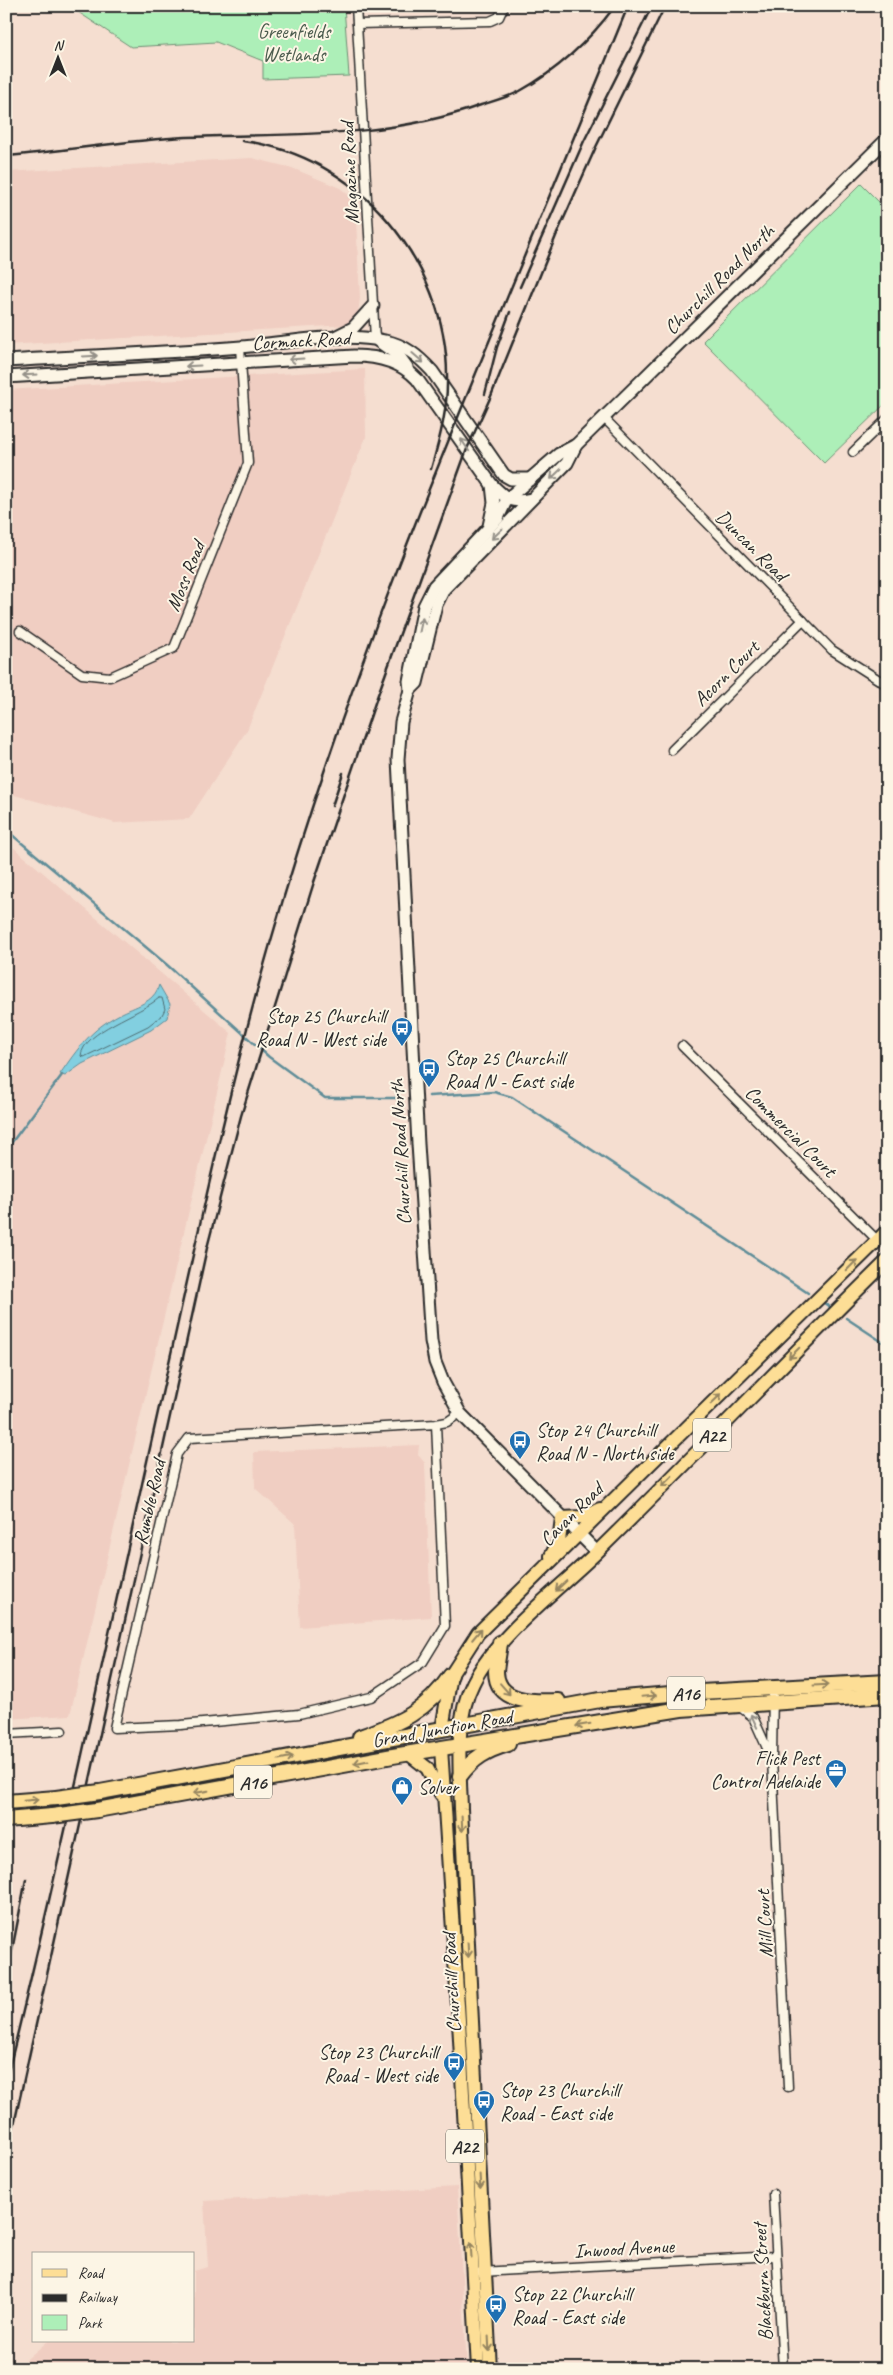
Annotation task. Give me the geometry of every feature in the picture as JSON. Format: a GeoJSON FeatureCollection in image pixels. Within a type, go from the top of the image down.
{"type":"FeatureCollection","features":[{"type":"Feature","properties":{"kind":"highway"},"geometry":{"type":"LineString","coordinates":[[500,1643],[496,1670],[498,1679],[507,1693],[518,1700],[600,1700]]}},
{"type":"Feature","properties":{"kind":"highway"},"geometry":{"type":"LineString","coordinates":[[322,1751],[379,1731],[420,1710],[437,1696],[451,1675]]}},
{"type":"Feature","properties":{"kind":"highway","name":"Grand Junction Road"},"geometry":{"type":"LineString","coordinates":[[6,1820],[97,1810],[441,1748],[681,1709],[736,1704],[773,1694],[887,1682]]}},
{"type":"Feature","properties":{"kind":"highway","name":"Grand Junction Road"},"geometry":{"type":"LineString","coordinates":[[6,1802],[100,1792],[600,1700],[773,1694],[887,1695]]}},
{"type":"Feature","properties":{"kind":"highway"},"geometry":{"type":"LineString","coordinates":[[460,1776],[468,1765],[483,1753],[564,1728]]}},
{"type":"Feature","properties":{"kind":"highway","name":"Cavan Road"},"geometry":{"type":"LineString","coordinates":[[441,1748],[442,1729]]}},
{"type":"Feature","properties":{"kind":"main road","name":"Cavan Road"},"geometry":{"type":"LineString","coordinates":[[442,1729],[451,1675],[478,1633],[887,1231]]}},
{"type":"Feature","properties":{"kind":"main road","name":"A22"},"geometry":{"type":"LineString","coordinates":[[460,1745],[466,1697],[473,1682],[500,1643],[597,1552],[828,1318],[887,1261]]}},
{"type":"Feature","properties":{"kind":"main road"},"geometry":{"type":"LineString","coordinates":[[546,1568],[559,1541],[562,1518],[583,1517],[606,1507]]}},
{"type":"Feature","properties":{"kind":"main road","name":"Churchill Road"},"geometry":{"type":"LineString","coordinates":[[460,1745],[466,2021],[479,2272],[490,2369]]}},
{"type":"Feature","properties":{"kind":"main road","name":"Churchill Road"},"geometry":{"type":"LineString","coordinates":[[441,1748],[444,1803],[466,2021]]}},
{"type":"Feature","properties":{"kind":"main road"},"geometry":{"type":"LineString","coordinates":[[409,1754],[430,1772],[439,1787],[444,1803]]}},
{"type":"Feature","properties":{"kind":"main road","name":"Churchill Road"},"geometry":{"type":"LineString","coordinates":[[478,2369],[479,2272]]}},
{"type":"Feature","properties":{"kind":"street","name":"Magazine Road"},"geometry":{"type":"LineString","coordinates":[[356,6],[374,339]]}},
{"type":"Feature","properties":{"kind":"street"},"geometry":{"type":"LineString","coordinates":[[357,24],[490,21],[499,17],[504,6]]}},
{"type":"Feature","properties":{"kind":"street","name":"Churchill Road North"},"geometry":{"type":"LineString","coordinates":[[597,1552],[460,1413],[443,1382],[435,1362],[431,1341],[417,1116],[398,759],[401,722],[410,690],[409,680],[427,598],[445,572],[498,518],[507,499],[559,454],[576,445],[887,139]]}},
{"type":"Feature","properties":{"kind":"street"},"geometry":{"type":"LineString","coordinates":[[331,339],[353,328],[373,306]]}},
{"type":"Feature","properties":{"kind":"street","name":"Cormack Road"},"geometry":{"type":"LineString","coordinates":[[6,361],[240,347],[331,339],[374,339],[397,344],[418,356],[442,384],[504,474],[511,479],[531,480]]}},
{"type":"Feature","properties":{"kind":"street"},"geometry":{"type":"LineString","coordinates":[[345,356],[374,339],[399,356],[417,379]]}},
{"type":"Feature","properties":{"kind":"street","name":"Moss Road"},"geometry":{"type":"LineString","coordinates":[[20,631],[82,674],[110,677],[174,648],[248,463],[240,347]]}},
{"type":"Feature","properties":{"kind":"street","name":"Cormack Road"},"geometry":{"type":"LineString","coordinates":[[6,377],[345,356],[371,356],[387,359],[402,366],[417,379],[492,485],[507,499]]}},
{"type":"Feature","properties":{"kind":"street","name":"Duncan Road"},"geometry":{"type":"LineString","coordinates":[[604,418],[832,650],[887,685]]}},
{"type":"Feature","properties":{"kind":"street"},"geometry":{"type":"LineString","coordinates":[[853,452],[887,419]]}},
{"type":"Feature","properties":{"kind":"street","name":"Churchill Road North"},"geometry":{"type":"LineString","coordinates":[[410,690],[417,683],[436,605],[444,589],[530,499],[567,464],[576,445]]}},
{"type":"Feature","properties":{"kind":"street"},"geometry":{"type":"LineString","coordinates":[[489,527],[494,503],[492,485]]}},
{"type":"Feature","properties":{"kind":"street"},"geometry":{"type":"LineString","coordinates":[[507,499],[519,502],[530,499]]}},
{"type":"Feature","properties":{"kind":"street","name":"Acorn Court"},"geometry":{"type":"LineString","coordinates":[[672,750],[803,620]]}},
{"type":"Feature","properties":{"kind":"street","name":"Commercial Court"},"geometry":{"type":"LineString","coordinates":[[682,1046],[877,1240]]}},
{"type":"Feature","properties":{"kind":"street","name":"Rumble Road"},"geometry":{"type":"LineString","coordinates":[[436,1424],[445,1626],[423,1662],[371,1697],[299,1714],[181,1725],[114,1728],[177,1454],[189,1438],[436,1424],[447,1422],[460,1413]]}},
{"type":"Feature","properties":{"kind":"street","name":"Mill Court"},"geometry":{"type":"LineString","coordinates":[[773,1694],[772,1759],[788,2087]]}},
{"type":"Feature","properties":{"kind":"street","name":"Mill Court"},"geometry":{"type":"LineString","coordinates":[[736,1704],[754,1717],[772,1759]]}},
{"type":"Feature","properties":{"kind":"street"},"geometry":{"type":"LineString","coordinates":[[6,1734],[62,1731]]}},
{"type":"Feature","properties":{"kind":"street","name":"Blackburn Street"},"geometry":{"type":"LineString","coordinates":[[773,2194],[782,2369]]}},
{"type":"Feature","properties":{"kind":"street","name":"Inwood Avenue"},"geometry":{"type":"LineString","coordinates":[[479,2272],[776,2256]]}},
{"type":"Feature","properties":{"kind":"shaded area"},"geometry":{"type":"Polygon","coordinates":[[[252,158],[292,168],[340,188],[355,200],[360,298],[358,314],[347,325],[6,345],[6,172],[252,158]]]}},
{"type":"Feature","properties":{"kind":"shaded area"},"geometry":{"type":"Polygon","coordinates":[[[365,369],[366,437],[247,730],[189,819],[115,823],[7,793],[6,390],[365,369]]]}},
{"type":"Feature","properties":{"kind":"shaded area"},"geometry":{"type":"Polygon","coordinates":[[[6,841],[231,1033],[70,1715],[6,1719],[6,841]]]}},
{"type":"Feature","properties":{"kind":"shaded area"},"geometry":{"type":"Polygon","coordinates":[[[419,1445],[418,1455],[425,1463],[431,1617],[300,1627],[295,1524],[255,1488],[254,1452],[419,1445]]]}},
{"type":"Feature","properties":{"kind":"shaded area"},"geometry":{"type":"Polygon","coordinates":[[[457,2187],[467,2369],[15,2369],[47,2342],[195,2342],[195,2271],[208,2267],[204,2201],[457,2187]]]}},
{"type":"Feature","properties":{"kind":"green space","name":"Greenfields Wetlands"},"geometry":{"type":"Polygon","coordinates":[[[69,6],[344,6],[349,76],[263,79],[263,61],[216,42],[131,47],[69,6]]]}},
{"type":"Feature","properties":{"kind":"green space"},"geometry":{"type":"Polygon","coordinates":[[[861,184],[887,210],[887,402],[824,463],[703,341],[861,184]]]}},
{"type":"Feature","properties":{"kind":"water"},"geometry":{"type":"Polygon","coordinates":[[[159,985],[170,1004],[167,1018],[151,1030],[82,1064],[65,1076],[60,1074],[79,1048],[93,1033],[120,1014],[148,1000],[157,991],[159,985]]]}},
{"type":"Feature","properties":{"kind":"waterway"},"geometry":{"type":"LineString","coordinates":[[6,826],[11,834],[166,964],[269,1057],[325,1098],[401,1098]]}},
{"type":"Feature","properties":{"kind":"waterway"},"geometry":{"type":"LineString","coordinates":[[6,1150],[62,1075]]}},
{"type":"Feature","properties":{"kind":"waterway"},"geometry":{"type":"LineString","coordinates":[[429,1096],[494,1092],[512,1097],[808,1293]]}},
{"type":"Feature","properties":{"kind":"waterway"},"geometry":{"type":"LineString","coordinates":[[824,1303],[833,1309]]}},
{"type":"Feature","properties":{"kind":"waterway"},"geometry":{"type":"LineString","coordinates":[[846,1318],[887,1345]]}},
{"type":"Feature","properties":{"kind":"railway"},"geometry":{"type":"LineString","coordinates":[[6,156],[164,138],[335,133],[409,124],[445,116],[506,97],[534,83],[584,43],[615,6]]}},
{"type":"Feature","properties":{"kind":"railway"},"geometry":{"type":"LineString","coordinates":[[6,2081],[70,1810],[217,1150],[270,944],[307,824],[347,705],[390,587],[628,6]]}},
{"type":"Feature","properties":{"kind":"railway"},"geometry":{"type":"LineString","coordinates":[[520,287],[584,141],[652,6]]}},
{"type":"Feature","properties":{"kind":"railway"},"geometry":{"type":"LineString","coordinates":[[6,2161],[207,1248],[241,1116],[314,882],[376,700],[467,449],[491,396],[556,236],[595,149],[665,6]]}},
{"type":"Feature","properties":{"kind":"railway"},"geometry":{"type":"LineString","coordinates":[[242,141],[284,150],[323,167],[357,191],[388,221],[412,255],[431,293],[443,334],[447,376],[445,412],[431,469]]}},
{"type":"Feature","properties":{"kind":"railway"},"geometry":{"type":"LineString","coordinates":[[485,394],[497,347],[510,312]]}},
{"type":"Feature","properties":{"kind":"railway"},"geometry":{"type":"LineString","coordinates":[[332,806],[343,773]]}},
{"type":"Feature","properties":{"kind":"railway"},"geometry":{"type":"LineString","coordinates":[[6,1981],[26,1879]]}},
{"type":"Feature","properties":{"kind":"railway"},"geometry":{"type":"LineString","coordinates":[[6,1912],[12,1882]]}},
{"type":"Feature","properties":{"kind":"place","name":"Stop 25 Churchill Road N - West side"},"geometry":{"type":"Point","coordinates":[402,1047]}},
{"type":"Feature","properties":{"kind":"place","name":"Stop 25 Churchill Road N - East side"},"geometry":{"type":"Point","coordinates":[429,1088]}},
{"type":"Feature","properties":{"kind":"place","name":"Stop 24 Churchill Road N - North side"},"geometry":{"type":"Point","coordinates":[520,1460]}},
{"type":"Feature","properties":{"kind":"place","name":"Flick Pest Control Adelaide"},"geometry":{"type":"Point","coordinates":[836,1789]}},
{"type":"Feature","properties":{"kind":"place","name":"Solver"},"geometry":{"type":"Point","coordinates":[402,1806]}},
{"type":"Feature","properties":{"kind":"place","name":"Stop 23 Churchill Road - West side"},"geometry":{"type":"Point","coordinates":[454,2082]}},
{"type":"Feature","properties":{"kind":"place","name":"Stop 23 Churchill Road - East side"},"geometry":{"type":"Point","coordinates":[484,2120]}},
{"type":"Feature","properties":{"kind":"place","name":"Stop 22 Churchill Road - East side"},"geometry":{"type":"Point","coordinates":[496,2324]}}]}
